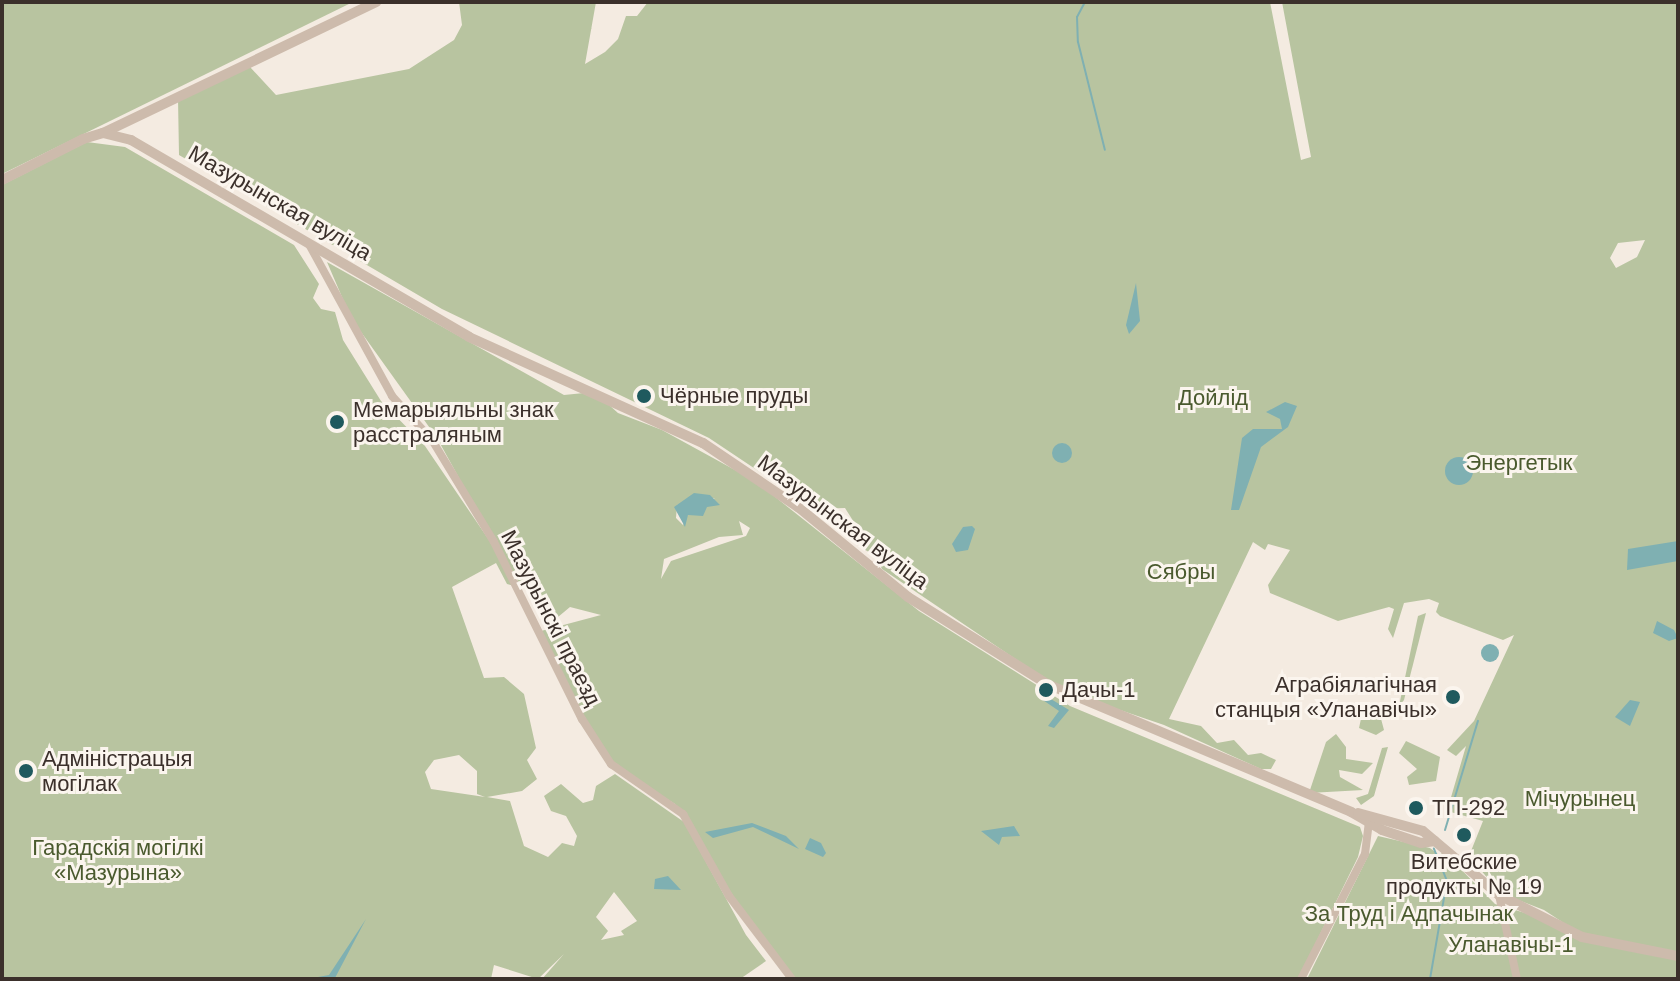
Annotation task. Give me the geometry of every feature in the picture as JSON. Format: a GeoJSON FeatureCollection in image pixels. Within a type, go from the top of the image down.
{"type":"FeatureCollection","features":[{"type":"Feature","properties":{"kind":"street"},"geometry":{"type":"LineString","coordinates":[[2,180],[376,2]]}},
{"type":"Feature","properties":{"kind":"street"},"geometry":{"type":"LineString","coordinates":[[131,140],[133,118]]}},
{"type":"Feature","properties":{"kind":"street","name":"Мазурынская вуліца"},"geometry":{"type":"LineString","coordinates":[[103,133],[131,140],[310,246],[508,357],[596,391],[703,443],[798,507],[908,597],[1047,684],[1421,843],[1435,841],[1499,895]]}},
{"type":"Feature","properties":{"kind":"street","name":"Мазурынскі праезд"},"geometry":{"type":"LineString","coordinates":[[310,246],[392,396],[432,440],[494,542],[582,719],[611,764],[683,814],[729,896],[792,979]]}},
{"type":"Feature","properties":{"kind":"street"},"geometry":{"type":"LineString","coordinates":[[1301,979],[1365,854],[1372,820]]}},
{"type":"Feature","properties":{"kind":"street"},"geometry":{"type":"LineString","coordinates":[[1499,895],[1582,937],[1678,956]]}},
{"type":"Feature","properties":{"kind":"street"},"geometry":{"type":"LineString","coordinates":[[1499,895],[1517,979]]}},
{"type":"Feature","properties":{"kind":"green space"},"geometry":{"type":"Polygon","coordinates":[[[2,2],[353,2],[2,174],[2,2]]]}},
{"type":"Feature","properties":{"kind":"green space"},"geometry":{"type":"Polygon","coordinates":[[[459,2],[596,2],[585,64],[605,52],[618,39],[626,16],[637,16],[648,2],[1270,2],[1301,160],[1311,157],[1282,2],[1678,2],[1678,955],[1582,935],[1544,910],[1500,893],[1469,856],[1483,821],[1447,811],[1466,746],[1456,756],[1447,750],[1474,721],[1514,635],[1503,640],[1440,616],[1436,612],[1439,603],[1429,599],[1404,603],[1393,638],[1388,629],[1394,609],[1389,607],[1338,621],[1270,593],[1268,585],[1290,550],[1268,544],[1265,550],[1253,542],[1169,719],[1201,726],[1217,743],[1234,740],[1248,755],[1261,753],[1276,760],[1271,769],[1261,769],[1164,725],[1079,696],[1036,673],[882,569],[876,556],[860,547],[857,527],[845,508],[815,509],[709,438],[442,309],[179,155],[178,99],[250,67],[276,95],[409,69],[454,40],[462,25],[459,2]],[[1645,240],[1618,243],[1610,258],[1616,268],[1637,257],[1645,240]]]}},
{"type":"Feature","properties":{"kind":"green space","name":"Гарадскія могілкі «Мазурына»"},"geometry":{"type":"Polygon","coordinates":[[[87,142],[125,147],[294,245],[319,284],[313,298],[321,309],[335,312],[343,340],[381,401],[425,446],[491,543],[514,586],[507,584],[496,563],[452,587],[484,678],[504,677],[524,694],[536,748],[527,760],[537,779],[522,791],[487,797],[510,801],[524,846],[548,857],[562,843],[574,846],[577,836],[566,816],[551,811],[544,796],[561,784],[583,803],[593,800],[596,786],[615,774],[684,822],[746,935],[766,961],[740,979],[542,979],[564,954],[538,979],[494,965],[491,979],[2,979],[2,185],[87,142]],[[459,755],[434,760],[425,772],[431,789],[485,797],[477,794],[477,771],[459,755]],[[614,892],[596,917],[608,931],[601,940],[624,935],[621,931],[637,921],[614,892]]]}},
{"type":"Feature","properties":{"kind":"green space"},"geometry":{"type":"Polygon","coordinates":[[[327,262],[564,395],[584,393],[608,404],[618,413],[662,430],[755,481],[919,611],[1070,706],[1360,827],[1363,836],[1358,857],[1298,979],[795,979],[754,929],[675,804],[612,764],[583,717],[541,631],[601,615],[570,607],[552,622],[543,622],[541,608],[512,574],[437,438],[351,318],[327,262]],[[715,498],[677,505],[676,518],[683,525],[688,514],[715,498]],[[739,521],[743,535],[719,537],[664,559],[661,579],[671,561],[746,536],[750,528],[739,521]]]}},
{"type":"Feature","properties":{"kind":"green space"},"geometry":{"type":"Polygon","coordinates":[[[1426,613],[1404,700],[1399,706],[1418,616],[1426,613]]]}},
{"type":"Feature","properties":{"kind":"green space"},"geometry":{"type":"Polygon","coordinates":[[[1364,705],[1388,713],[1380,715],[1384,730],[1376,735],[1359,728],[1364,705]]]}},
{"type":"Feature","properties":{"kind":"green space"},"geometry":{"type":"Polygon","coordinates":[[[1336,734],[1346,747],[1346,759],[1373,763],[1362,774],[1339,770],[1340,777],[1363,790],[1309,793],[1326,742],[1336,734]]]}},
{"type":"Feature","properties":{"kind":"green space"},"geometry":{"type":"Polygon","coordinates":[[[1406,741],[1440,757],[1436,781],[1409,785],[1407,777],[1417,769],[1399,753],[1406,741]]]}},
{"type":"Feature","properties":{"kind":"green space"},"geometry":{"type":"Polygon","coordinates":[[[1388,747],[1374,796],[1361,805],[1356,798],[1368,794],[1382,748],[1388,747]]]}},
{"type":"Feature","properties":{"kind":"green space","name":"За Труд і Адпачынак"},"geometry":{"type":"Polygon","coordinates":[[[1378,836],[1430,848],[1439,855],[1444,852],[1495,904],[1678,959],[1678,979],[1307,979],[1378,836]]]}},
{"type":"Feature","properties":{"kind":"water"},"geometry":{"type":"Polygon","coordinates":[[[1136,283],[1140,321],[1129,334],[1126,325],[1136,283]]]}},
{"type":"Feature","properties":{"kind":"water"},"geometry":{"type":"Polygon","coordinates":[[[1285,402],[1297,406],[1288,427],[1261,447],[1239,510],[1231,510],[1242,438],[1253,429],[1282,429],[1280,419],[1266,412],[1285,402]]]}},
{"type":"Feature","properties":{"kind":"water"},"geometry":{"type":"Polygon","coordinates":[[[1062,443],[1069,446],[1072,453],[1069,460],[1062,463],[1055,460],[1052,453],[1055,446],[1062,443]]]}},
{"type":"Feature","properties":{"kind":"water"},"geometry":{"type":"Polygon","coordinates":[[[1459,457],[1469,461],[1473,471],[1469,481],[1459,485],[1449,481],[1445,471],[1449,461],[1459,457]]]}},
{"type":"Feature","properties":{"kind":"water"},"geometry":{"type":"Polygon","coordinates":[[[694,493],[710,495],[720,505],[707,507],[703,516],[688,515],[685,527],[674,507],[694,493]]]}},
{"type":"Feature","properties":{"kind":"water"},"geometry":{"type":"Polygon","coordinates":[[[972,526],[975,529],[968,550],[956,552],[952,544],[963,527],[972,526]]]}},
{"type":"Feature","properties":{"kind":"water"},"geometry":{"type":"Polygon","coordinates":[[[1678,541],[1678,561],[1627,570],[1628,549],[1678,541]]]}},
{"type":"Feature","properties":{"kind":"water"},"geometry":{"type":"Polygon","coordinates":[[[1657,621],[1674,630],[1678,638],[1669,641],[1653,633],[1657,621]]]}},
{"type":"Feature","properties":{"kind":"water"},"geometry":{"type":"Polygon","coordinates":[[[1490,644],[1499,653],[1490,662],[1481,653],[1490,644]]]}},
{"type":"Feature","properties":{"kind":"water"},"geometry":{"type":"Polygon","coordinates":[[[1041,693],[1069,710],[1054,728],[1048,726],[1059,711],[1037,696],[1041,693]]]}},
{"type":"Feature","properties":{"kind":"water"},"geometry":{"type":"Polygon","coordinates":[[[1630,700],[1640,702],[1630,726],[1615,717],[1630,700]]]}},
{"type":"Feature","properties":{"kind":"water"},"geometry":{"type":"Polygon","coordinates":[[[752,823],[786,836],[799,849],[753,827],[713,838],[705,832],[752,823]]]}},
{"type":"Feature","properties":{"kind":"water"},"geometry":{"type":"Polygon","coordinates":[[[1014,826],[1020,836],[1002,837],[999,845],[981,831],[1014,826]]]}},
{"type":"Feature","properties":{"kind":"water"},"geometry":{"type":"Polygon","coordinates":[[[810,838],[821,843],[826,853],[823,857],[805,849],[810,838]]]}},
{"type":"Feature","properties":{"kind":"water"},"geometry":{"type":"Polygon","coordinates":[[[668,876],[681,890],[654,889],[655,879],[668,876]]]}},
{"type":"Feature","properties":{"kind":"water"},"geometry":{"type":"Polygon","coordinates":[[[366,919],[335,978],[307,979],[329,975],[366,919]]]}},
{"type":"Feature","properties":{"kind":"waterway"},"geometry":{"type":"LineString","coordinates":[[1085,2],[1077,17],[1078,42],[1105,150]]}},
{"type":"Feature","properties":{"kind":"waterway"},"geometry":{"type":"LineString","coordinates":[[1445,830],[1478,721]]}},
{"type":"Feature","properties":{"kind":"waterway"},"geometry":{"type":"LineString","coordinates":[[1430,979],[1447,881],[1434,848]]}},
{"type":"Feature","properties":{"kind":"place","name":"Чёрные пруды"},"geometry":{"type":"Point","coordinates":[644,396]}},
{"type":"Feature","properties":{"kind":"place","name":"Мемарыяльны знак расстраляным"},"geometry":{"type":"Point","coordinates":[337,422]}},
{"type":"Feature","properties":{"kind":"place","name":"Дачы-1"},"geometry":{"type":"Point","coordinates":[1046,690]}},
{"type":"Feature","properties":{"kind":"place","name":"Аграбіялагічная станцыя «Уланавічы»"},"geometry":{"type":"Point","coordinates":[1453,697]}},
{"type":"Feature","properties":{"kind":"place","name":"Адміністрацыя могілак"},"geometry":{"type":"Point","coordinates":[26,771]}},
{"type":"Feature","properties":{"kind":"place","name":"ТП-292"},"geometry":{"type":"Point","coordinates":[1416,808]}},
{"type":"Feature","properties":{"kind":"place","name":"Витебские продукты № 19"},"geometry":{"type":"Point","coordinates":[1464,835]}},
{"type":"Feature","properties":{"kind":"park label","name":"Дойлід"},"geometry":{"type":"Point","coordinates":[1213,398]}},
{"type":"Feature","properties":{"kind":"park label","name":"Энергетык"},"geometry":{"type":"Point","coordinates":[1519,463]}},
{"type":"Feature","properties":{"kind":"park label","name":"Сябры"},"geometry":{"type":"Point","coordinates":[1181,572]}},
{"type":"Feature","properties":{"kind":"park label","name":"Мічурынец"},"geometry":{"type":"Point","coordinates":[1580,799]}},
{"type":"Feature","properties":{"kind":"park label","name":"Уланавічы-1"},"geometry":{"type":"Point","coordinates":[1511,945]}}]}
